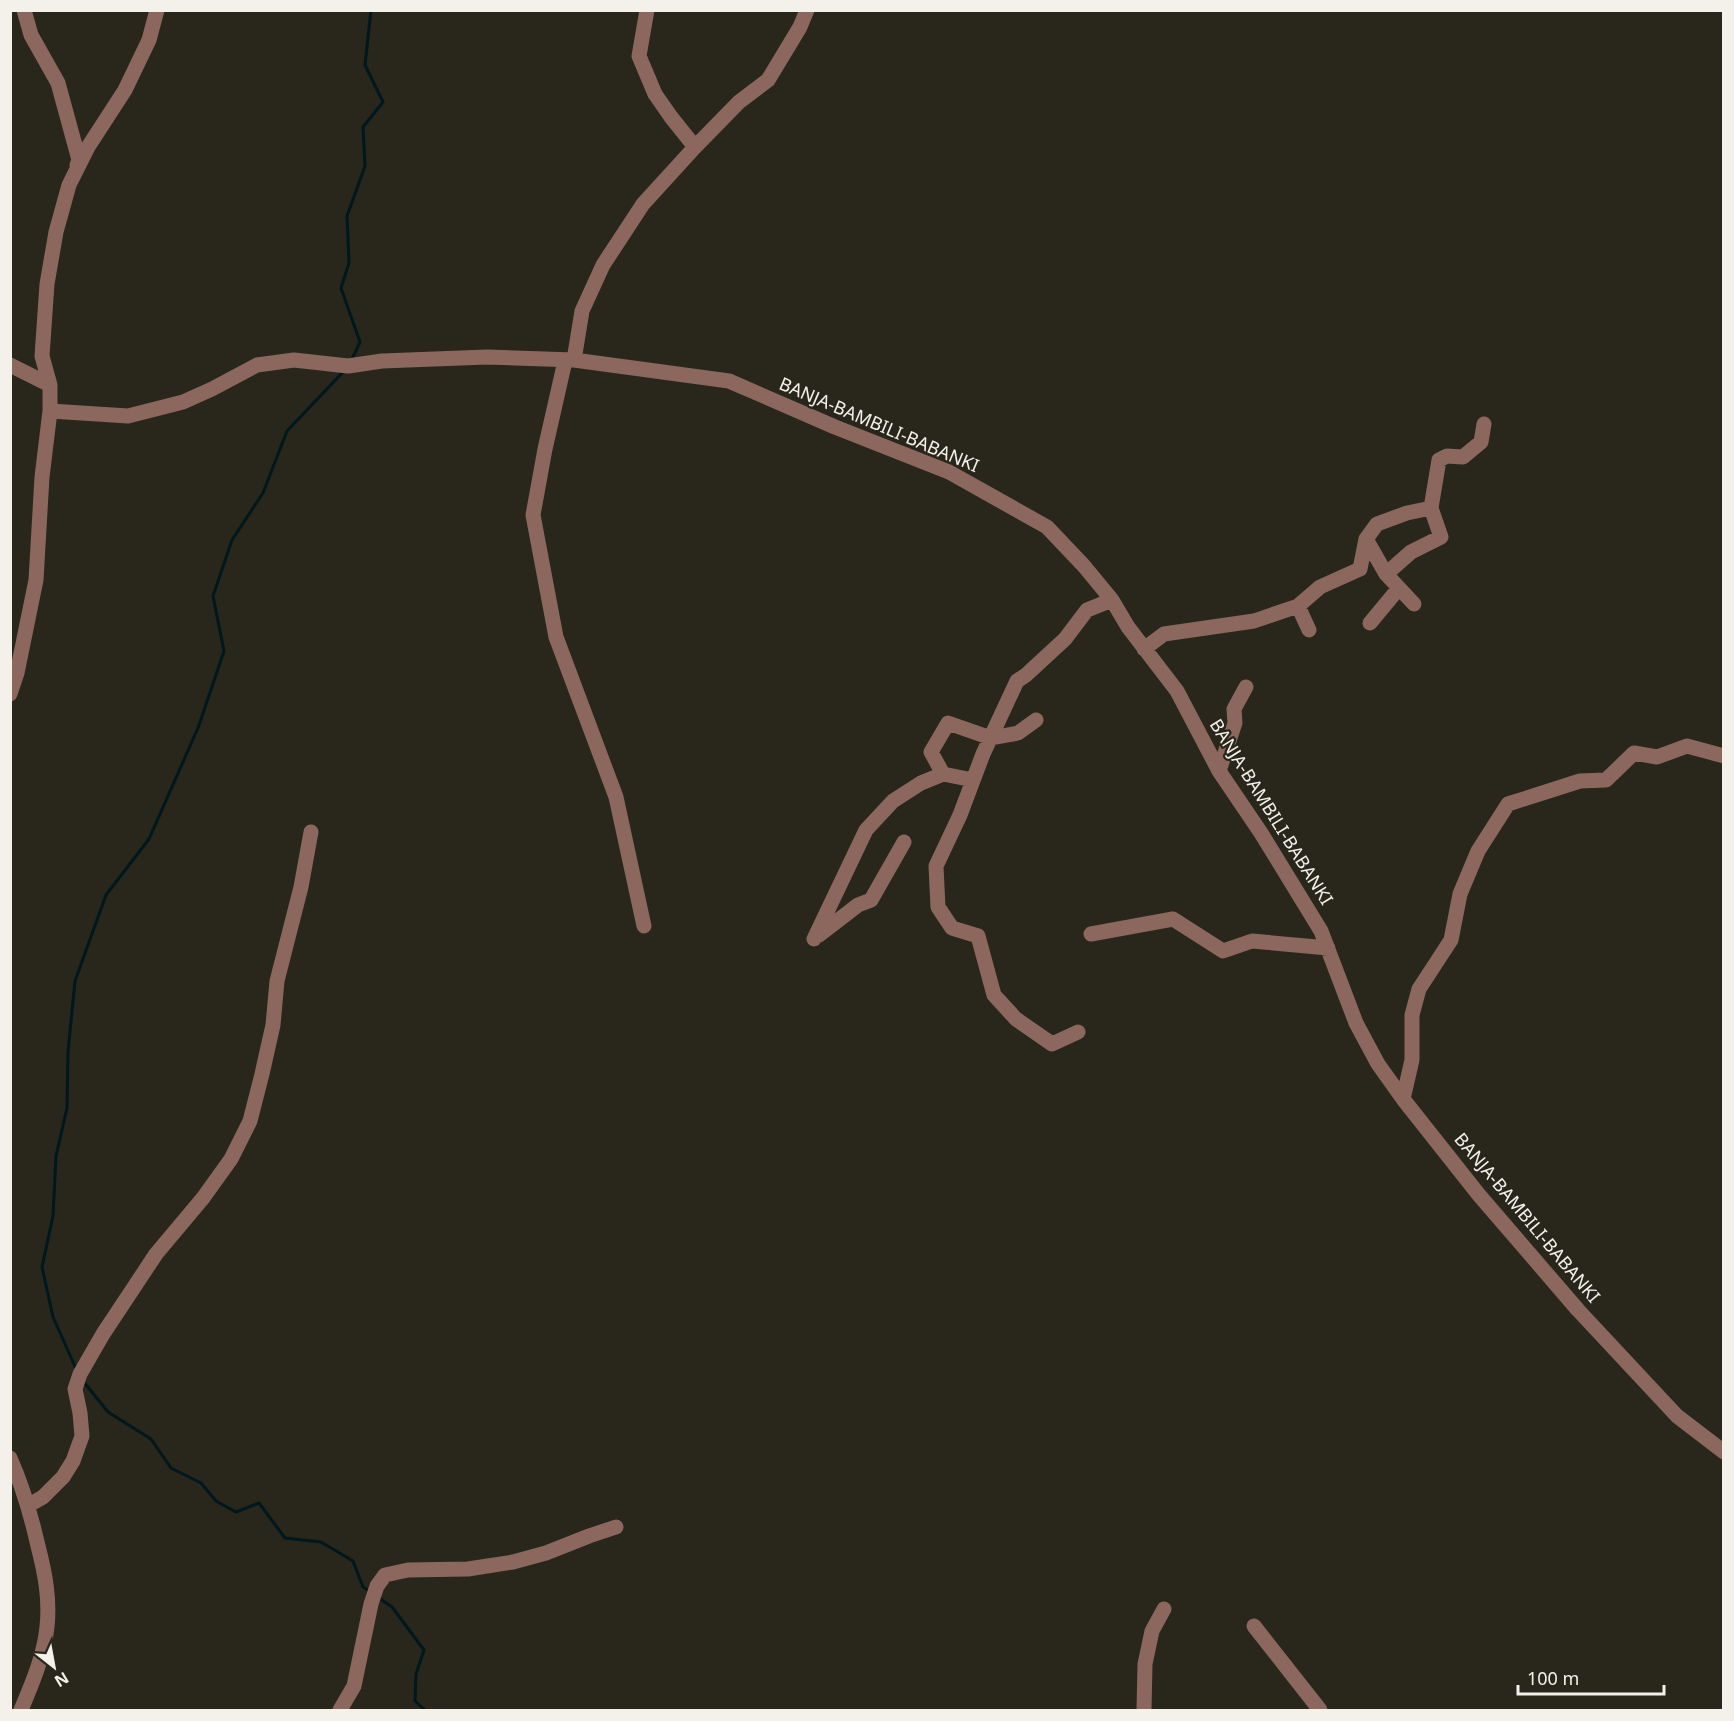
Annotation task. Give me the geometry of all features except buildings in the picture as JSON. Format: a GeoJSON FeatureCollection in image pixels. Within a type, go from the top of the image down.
{"type":"FeatureCollection","features":[{"type":"Feature","properties":{"kind":"street"},"geometry":{"type":"LineString","coordinates":[[10,694],[17,673],[36,580],[42,477],[50,411],[50,385],[42,356],[47,284],[56,232],[69,184],[79,160],[57,83],[31,35],[24,10]]}},
{"type":"Feature","properties":{"kind":"street"},"geometry":{"type":"LineString","coordinates":[[69,184],[88,147],[125,90],[149,40],[157,10]]}},
{"type":"Feature","properties":{"kind":"street"},"geometry":{"type":"LineString","coordinates":[[647,10],[639,56],[655,94],[695,147]]}},
{"type":"Feature","properties":{"kind":"street"},"geometry":{"type":"LineString","coordinates":[[644,926],[616,797],[556,637],[533,515],[545,449],[582,311],[603,265],[643,204],[739,102],[768,80],[800,27],[807,10]]}},
{"type":"Feature","properties":{"kind":"street","name":"BANJA-BAMBILI-BABANKI"},"geometry":{"type":"LineString","coordinates":[[50,411],[128,416],[183,402],[257,365],[294,360],[348,366],[382,361],[487,357],[570,360],[729,381],[836,428],[949,472],[1047,527],[1112,600],[1144,649],[1177,691],[1219,771],[1273,852],[1321,931],[1356,1023],[1378,1064],[1403,1099],[1479,1196],[1578,1310],[1677,1416],[1724,1452]]}},
{"type":"Feature","properties":{"kind":"street"},"geometry":{"type":"LineString","coordinates":[[10,365],[50,385]]}},
{"type":"Feature","properties":{"kind":"street"},"geometry":{"type":"LineString","coordinates":[[1386,574],[1411,552],[1441,537],[1431,508],[1439,460],[1448,456],[1463,457],[1481,442],[1484,424]]}},
{"type":"Feature","properties":{"kind":"street"},"geometry":{"type":"LineString","coordinates":[[1144,649],[1164,634],[1254,621],[1298,606],[1320,587],[1360,569],[1366,539],[1377,524],[1407,513],[1431,508]]}},
{"type":"Feature","properties":{"kind":"street"},"geometry":{"type":"LineString","coordinates":[[1366,539],[1386,574],[1414,604]]}},
{"type":"Feature","properties":{"kind":"street"},"geometry":{"type":"LineString","coordinates":[[1370,623],[1399,588]]}},
{"type":"Feature","properties":{"kind":"street"},"geometry":{"type":"LineString","coordinates":[[1078,1032],[1052,1044],[1016,1019],[994,995],[978,936],[952,928],[938,907],[936,866],[1017,681],[1065,639],[1087,610],[1112,600]]}},
{"type":"Feature","properties":{"kind":"street"},"geometry":{"type":"LineString","coordinates":[[1298,606],[1309,630]]}},
{"type":"Feature","properties":{"kind":"street"},"geometry":{"type":"LineString","coordinates":[[1219,771],[1235,723],[1234,709],[1246,687]]}},
{"type":"Feature","properties":{"kind":"street"},"geometry":{"type":"LineString","coordinates":[[944,774],[932,752],[948,723],[991,738],[1018,733],[1036,720]]}},
{"type":"Feature","properties":{"kind":"street"},"geometry":{"type":"LineString","coordinates":[[1403,1099],[1412,1060],[1412,1015],[1419,989],[1450,940],[1464,883],[1478,851],[1508,804],[1580,781],[1606,780],[1635,753],[1658,757],[1687,746],[1724,756]]}},
{"type":"Feature","properties":{"kind":"street"},"geometry":{"type":"LineString","coordinates":[[904,842],[871,900],[858,905],[814,939],[866,830],[893,801],[921,783],[944,774],[973,780]]}},
{"type":"Feature","properties":{"kind":"street"},"geometry":{"type":"LineString","coordinates":[[29,1505],[43,1497],[63,1477],[73,1461],[82,1436],[75,1389],[80,1374],[103,1334],[156,1254],[203,1198],[231,1159],[250,1121],[273,1025],[277,981],[302,888],[311,832]]}},
{"type":"Feature","properties":{"kind":"street"},"geometry":{"type":"LineString","coordinates":[[1091,934],[1173,919],[1223,951],[1252,941],[1328,948]]}},
{"type":"Feature","properties":{"kind":"street"},"geometry":{"type":"LineString","coordinates":[[10,1458],[29,1505],[47,1584],[47,1628],[34,1679],[21,1710]]}},
{"type":"Feature","properties":{"kind":"street"},"geometry":{"type":"LineString","coordinates":[[340,1710],[354,1686],[371,1604],[377,1586],[385,1575],[408,1570],[468,1569],[513,1562],[546,1553],[616,1527]]}},
{"type":"Feature","properties":{"kind":"street"},"geometry":{"type":"LineString","coordinates":[[1144,1710],[1145,1664],[1152,1631],[1164,1609]]}},
{"type":"Feature","properties":{"kind":"street"},"geometry":{"type":"LineString","coordinates":[[1254,1626],[1320,1710]]}},
{"type":"Feature","properties":{"kind":"waterway"},"geometry":{"type":"LineString","coordinates":[[352,359],[360,342],[341,288],[349,263],[347,216],[365,166],[363,127],[383,102],[365,65],[371,10]]}},
{"type":"Feature","properties":{"kind":"waterway"},"geometry":{"type":"LineString","coordinates":[[77,1371],[53,1317],[42,1267],[53,1216],[56,1156],[67,1108],[68,1052],[75,981],[106,895],[149,839],[198,728],[224,651],[213,596],[232,540],[263,493],[287,431],[345,370]]}},
{"type":"Feature","properties":{"kind":"waterway"},"geometry":{"type":"LineString","coordinates":[[83,1381],[108,1412],[151,1439],[171,1468],[201,1483],[216,1501],[236,1512],[259,1503],[285,1538],[321,1542],[353,1561],[363,1587],[371,1592]]}},
{"type":"Feature","properties":{"kind":"waterway"},"geometry":{"type":"LineString","coordinates":[[379,1598],[392,1607],[424,1650],[416,1674],[415,1701],[425,1710]]}}]}
